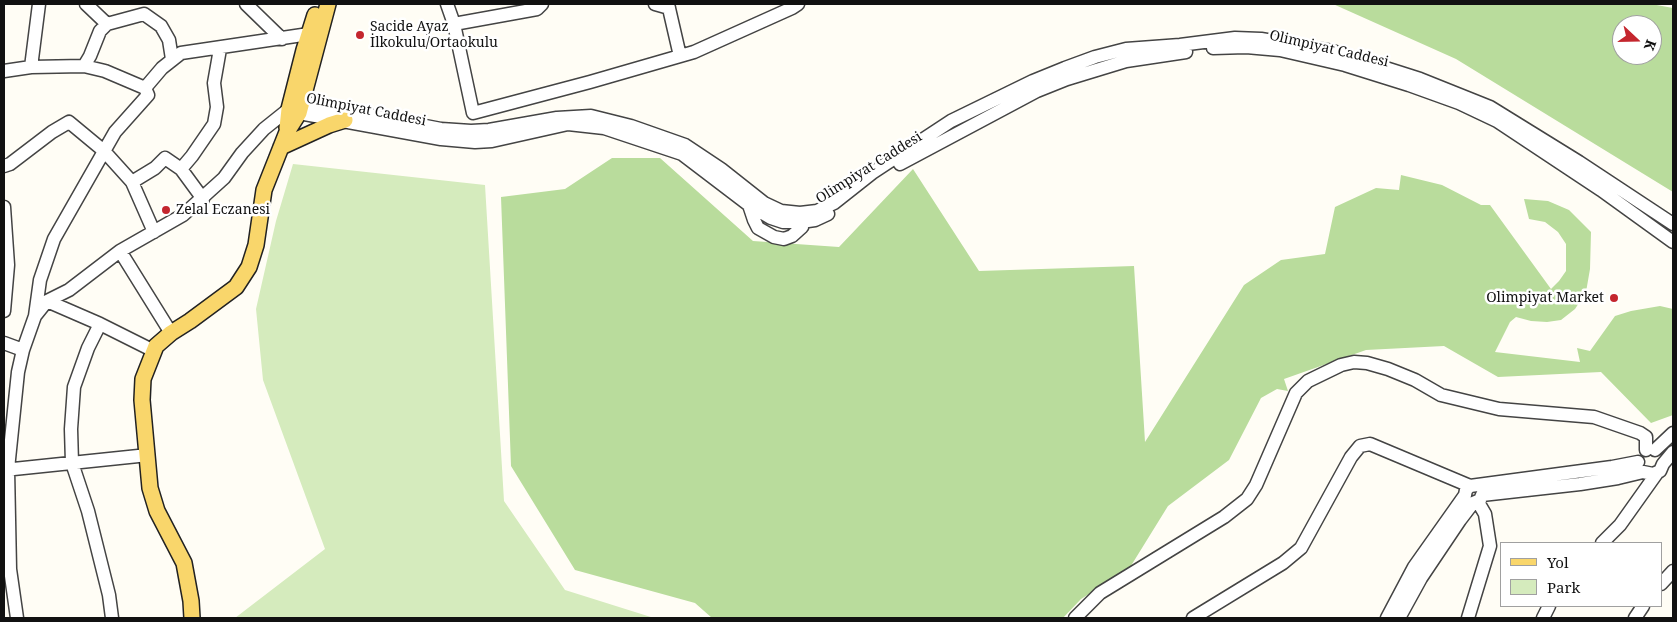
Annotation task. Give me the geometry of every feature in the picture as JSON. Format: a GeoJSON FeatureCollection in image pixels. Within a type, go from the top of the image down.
{"type":"FeatureCollection","features":[{"type":"Feature","properties":{"kind":"main road"},"geometry":{"type":"LineString","coordinates":[[296,108],[309,34],[318,4]]}},
{"type":"Feature","properties":{"kind":"main road"},"geometry":{"type":"LineString","coordinates":[[192,618],[184,563],[157,511],[150,488],[142,400],[143,379],[156,346],[171,333],[236,287],[249,267],[256,245],[264,190],[296,108],[328,4]]}},
{"type":"Feature","properties":{"kind":"main road"},"geometry":{"type":"LineString","coordinates":[[281,148],[329,125],[345,120]]}},
{"type":"Feature","properties":{"kind":"street"},"geometry":{"type":"LineString","coordinates":[[31,67],[39,4]]}},
{"type":"Feature","properties":{"kind":"street"},"geometry":{"type":"LineString","coordinates":[[86,4],[107,24]]}},
{"type":"Feature","properties":{"kind":"street"},"geometry":{"type":"LineString","coordinates":[[246,4],[282,38]]}},
{"type":"Feature","properties":{"kind":"street"},"geometry":{"type":"LineString","coordinates":[[447,4],[454,24],[473,113],[694,52],[784,7],[798,4]]}},
{"type":"Feature","properties":{"kind":"street"},"geometry":{"type":"LineString","coordinates":[[454,24],[537,8],[542,4]]}},
{"type":"Feature","properties":{"kind":"street"},"geometry":{"type":"LineString","coordinates":[[655,4],[669,6],[680,56]]}},
{"type":"Feature","properties":{"kind":"street"},"geometry":{"type":"LineString","coordinates":[[84,66],[100,32],[107,24],[144,14],[161,26],[169,40],[172,59]]}},
{"type":"Feature","properties":{"kind":"street"},"geometry":{"type":"LineString","coordinates":[[145,88],[172,59],[181,53],[309,34]]}},
{"type":"Feature","properties":{"kind":"street","name":"Olimpiyat Caddesi"},"geometry":{"type":"LineString","coordinates":[[296,108],[482,132],[557,118],[591,116],[631,126],[685,145],[721,169],[764,203],[781,211],[800,213],[817,211],[834,204],[872,173],[951,121],[1033,81],[1065,68],[1095,57],[1126,50],[1235,38],[1261,39],[1332,51],[1420,79],[1490,107],[1579,162],[1673,224]]}},
{"type":"Feature","properties":{"kind":"street","name":"Olimpiyat Caddesi"},"geometry":{"type":"LineString","coordinates":[[296,108],[441,139],[475,142],[492,141],[568,124],[604,128],[682,154],[749,205],[771,218],[782,222],[801,222],[815,220],[834,211],[899,164],[1037,91],[1067,79],[1126,61],[1213,48],[1246,47],[1280,50],[1345,65],[1410,85],[1459,103],[1496,121],[1601,190],[1673,242]]}},
{"type":"Feature","properties":{"kind":"street"},"geometry":{"type":"LineString","coordinates":[[181,169],[214,124],[217,107],[214,83],[220,48]]}},
{"type":"Feature","properties":{"kind":"street"},"geometry":{"type":"LineString","coordinates":[[4,70],[31,67],[84,66],[145,88],[148,95],[115,132],[54,239],[40,280],[35,316],[23,350],[6,470],[7,570],[17,618]]}},
{"type":"Feature","properties":{"kind":"street"},"geometry":{"type":"LineString","coordinates":[[35,316],[47,301],[69,290],[120,251],[182,215],[203,199],[224,178],[242,152],[264,129],[296,108]]}},
{"type":"Feature","properties":{"kind":"street"},"geometry":{"type":"LineString","coordinates":[[4,166],[10,164],[52,132],[69,122],[104,151],[132,182],[154,232]]}},
{"type":"Feature","properties":{"kind":"street"},"geometry":{"type":"LineString","coordinates":[[132,182],[155,168],[166,158],[181,169],[203,199]]}},
{"type":"Feature","properties":{"kind":"street"},"geometry":{"type":"LineString","coordinates":[[4,207],[8,265],[4,311]]}},
{"type":"Feature","properties":{"kind":"street"},"geometry":{"type":"LineString","coordinates":[[781,211],[794,215],[801,222]]}},
{"type":"Feature","properties":{"kind":"street"},"geometry":{"type":"LineString","coordinates":[[120,251],[171,333]]}},
{"type":"Feature","properties":{"kind":"street"},"geometry":{"type":"LineString","coordinates":[[47,301],[100,324],[154,351]]}},
{"type":"Feature","properties":{"kind":"street"},"geometry":{"type":"LineString","coordinates":[[100,324],[88,348],[74,387],[70,428],[72,462],[96,544],[109,595],[112,618]]}},
{"type":"Feature","properties":{"kind":"street"},"geometry":{"type":"LineString","coordinates":[[4,344],[23,350]]}},
{"type":"Feature","properties":{"kind":"street"},"geometry":{"type":"LineString","coordinates":[[1075,618],[1100,593],[1224,517],[1247,500],[1256,485],[1296,394],[1308,382],[1341,365],[1354,362],[1367,363],[1415,380],[1445,397],[1500,410],[1594,416],[1646,437],[1651,450],[1662,456],[1660,469]]}},
{"type":"Feature","properties":{"kind":"street"},"geometry":{"type":"LineString","coordinates":[[1640,467],[1640,455],[1651,450],[1673,433]]}},
{"type":"Feature","properties":{"kind":"street"},"geometry":{"type":"LineString","coordinates":[[1193,618],[1283,563],[1301,548],[1351,457],[1360,446],[1370,444],[1474,495],[1486,514],[1490,546],[1468,618]]}},
{"type":"Feature","properties":{"kind":"street"},"geometry":{"type":"LineString","coordinates":[[1603,542],[1620,525],[1673,452]]}},
{"type":"Feature","properties":{"kind":"street"},"geometry":{"type":"LineString","coordinates":[[6,470],[148,455]]}},
{"type":"Feature","properties":{"kind":"street"},"geometry":{"type":"LineString","coordinates":[[1387,618],[1414,567],[1474,495],[1612,467],[1640,467],[1650,475],[1660,469]]}},
{"type":"Feature","properties":{"kind":"street"},"geometry":{"type":"LineString","coordinates":[[1398,618],[1474,495]]}},
{"type":"Feature","properties":{"kind":"street"},"geometry":{"type":"LineString","coordinates":[[1662,583],[1673,570]]}},
{"type":"Feature","properties":{"kind":"street"},"geometry":{"type":"LineString","coordinates":[[1635,618],[1643,607]]}},
{"type":"Feature","properties":{"kind":"green space"},"geometry":{"type":"Polygon","coordinates":[[[1333,4],[1651,4],[1673,8],[1673,192],[1456,59],[1333,4]]]}},
{"type":"Feature","properties":{"kind":"green space"},"geometry":{"type":"Polygon","coordinates":[[[612,158],[660,158],[753,241],[839,247],[913,169],[979,271],[1134,266],[1145,442],[1244,285],[1281,260],[1325,254],[1335,207],[1376,188],[1399,190],[1401,175],[1442,185],[1481,205],[1490,205],[1551,289],[1566,271],[1566,244],[1558,232],[1545,222],[1529,219],[1524,199],[1548,201],[1569,210],[1591,232],[1590,269],[1586,292],[1575,309],[1561,320],[1547,322],[1531,321],[1516,317],[1510,322],[1495,352],[1580,362],[1577,348],[1590,351],[1615,316],[1660,306],[1673,309],[1673,415],[1651,423],[1601,372],[1498,377],[1444,346],[1366,350],[1284,379],[1288,391],[1277,389],[1261,398],[1229,460],[1168,506],[1129,569],[1081,599],[1063,618],[712,618],[695,603],[575,570],[511,466],[501,197],[565,189],[612,158]]]}},
{"type":"Feature","properties":{"kind":"green space"},"geometry":{"type":"Polygon","coordinates":[[[293,164],[485,185],[504,501],[565,590],[654,618],[235,618],[325,549],[263,380],[256,309],[276,221],[293,164]]]}},
{"type":"Feature","properties":{"kind":"place","name":"Sacide Ayaz İlkokulu/Ortaokulu"},"geometry":{"type":"Point","coordinates":[360,35]}},
{"type":"Feature","properties":{"kind":"place","name":"Zelal Eczanesi"},"geometry":{"type":"Point","coordinates":[166,210]}},
{"type":"Feature","properties":{"kind":"place","name":"Olimpiyat Market"},"geometry":{"type":"Point","coordinates":[1614,298]}}]}
